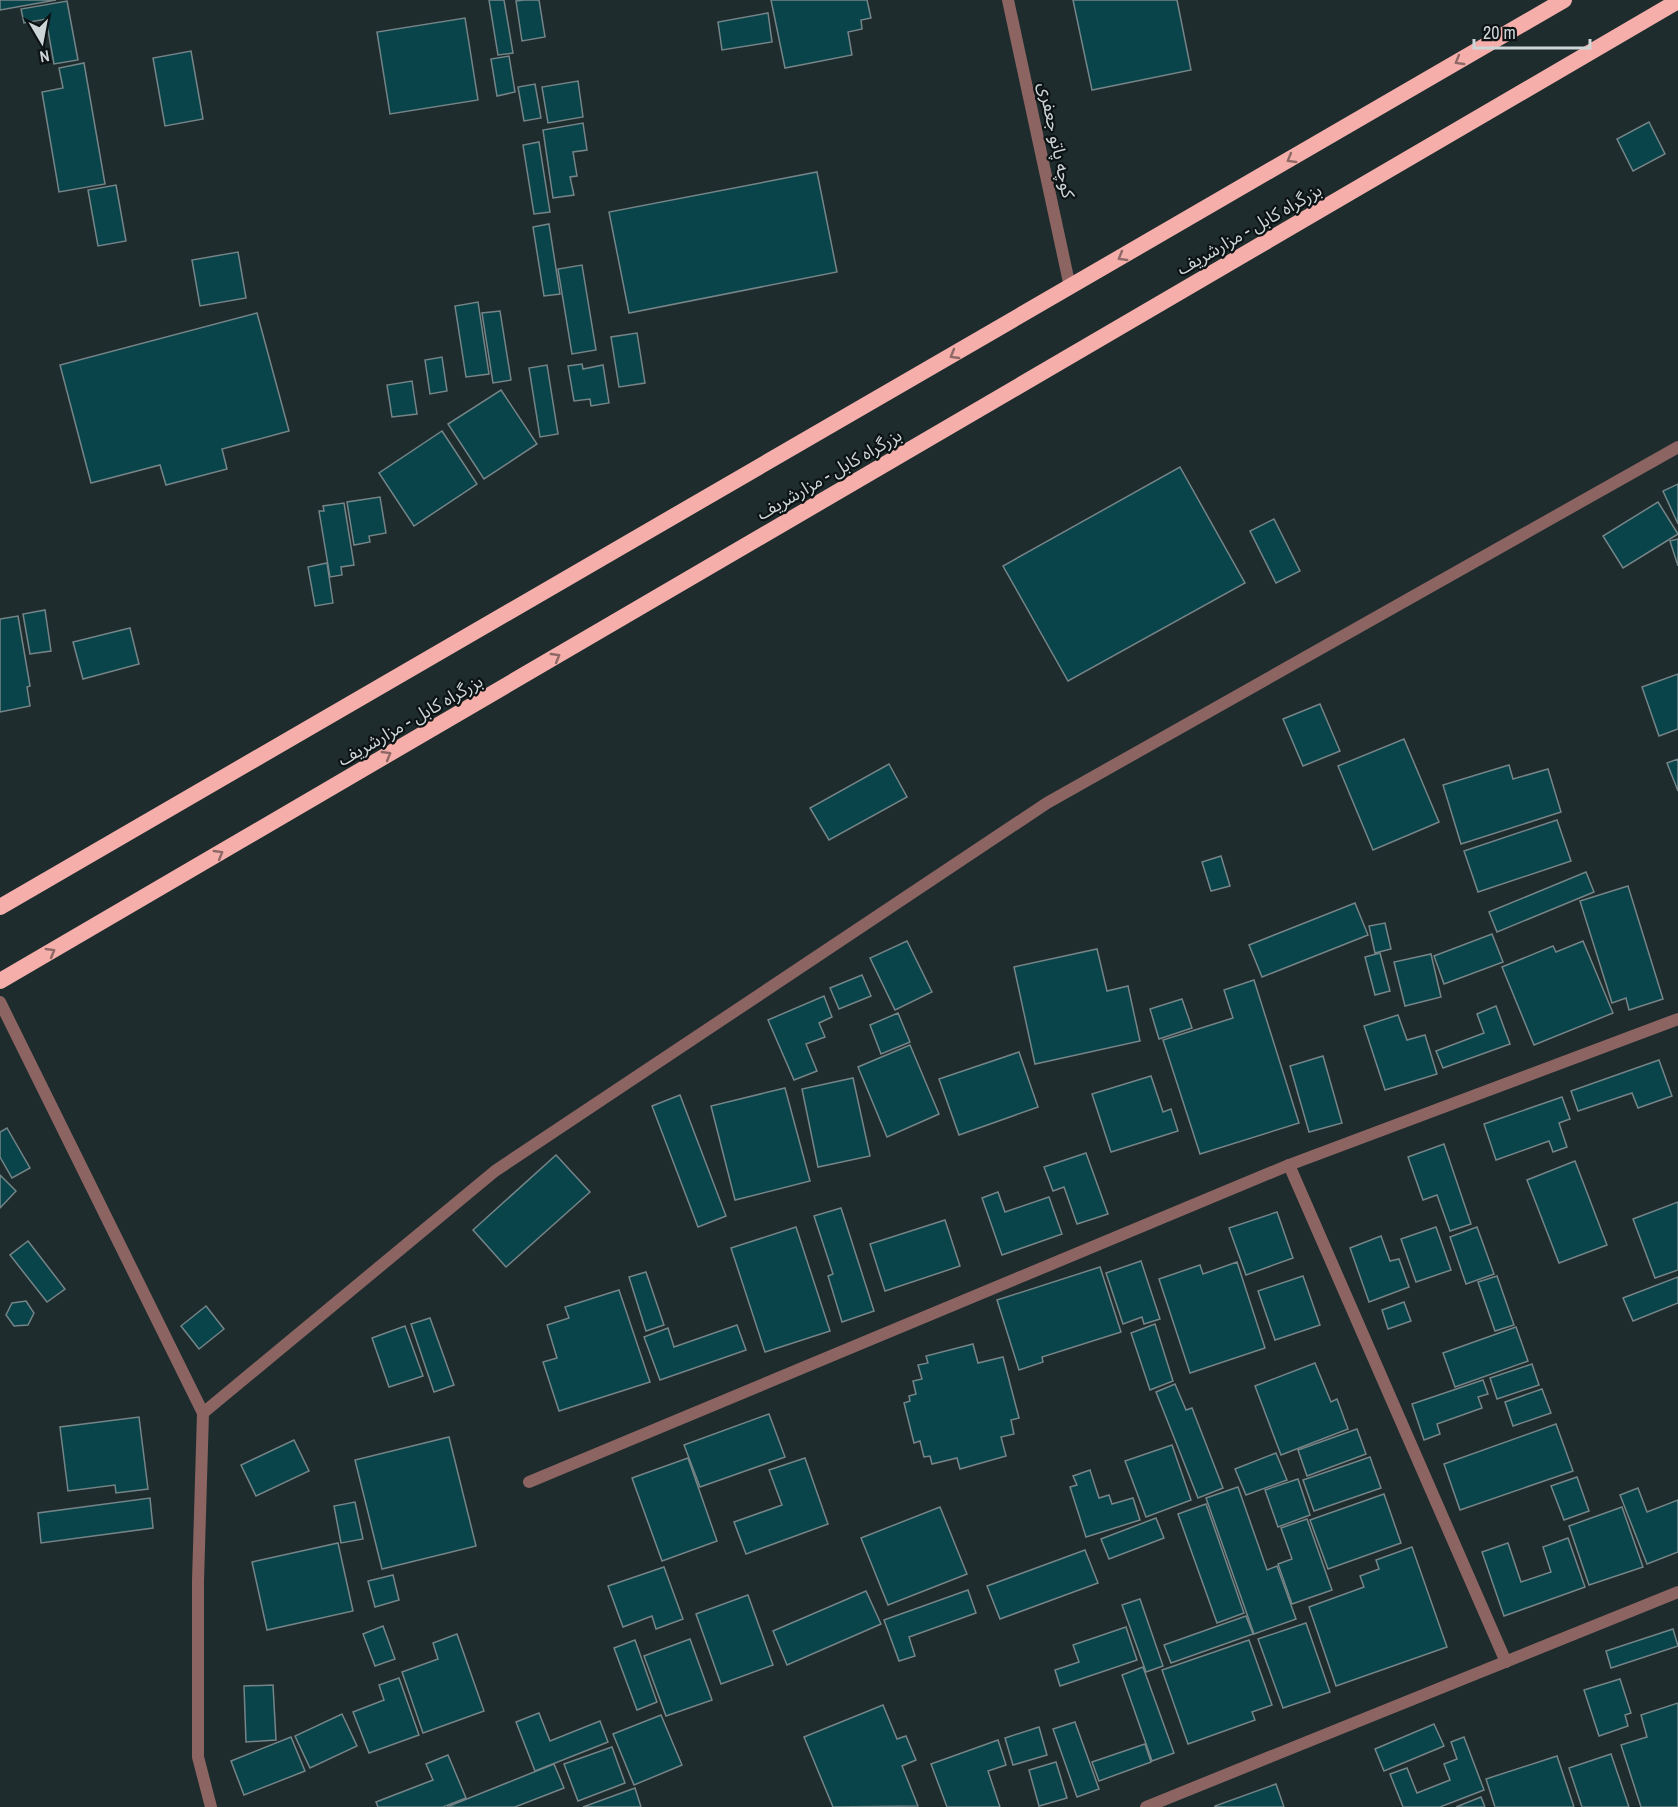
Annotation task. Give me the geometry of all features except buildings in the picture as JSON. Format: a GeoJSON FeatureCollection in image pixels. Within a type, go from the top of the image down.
{"type":"FeatureCollection","features":[{"type":"Feature","properties":{"kind":"highway"},"geometry":{"type":"LineString","coordinates":[[0,907],[1564,0]]}},
{"type":"Feature","properties":{"kind":"highway","name":"بزرگراه کابل - مزارشریف"},"geometry":{"type":"LineString","coordinates":[[0,981],[1678,1]]}},
{"type":"Feature","properties":{"kind":"street","name":"کوچه پاتو جعفری"},"geometry":{"type":"LineString","coordinates":[[1008,0],[1070,287]]}},
{"type":"Feature","properties":{"kind":"street"},"geometry":{"type":"LineString","coordinates":[[203,1413],[495,1171],[1047,803],[1678,447]]}},
{"type":"Feature","properties":{"kind":"street"},"geometry":{"type":"LineString","coordinates":[[0,1002],[203,1413],[198,1581],[198,1757],[211,1807]]}},
{"type":"Feature","properties":{"kind":"street"},"geometry":{"type":"LineString","coordinates":[[529,1482],[1289,1165],[1678,1019]]}},
{"type":"Feature","properties":{"kind":"street"},"geometry":{"type":"LineString","coordinates":[[1289,1165],[1506,1662]]}},
{"type":"Feature","properties":{"kind":"street"},"geometry":{"type":"LineString","coordinates":[[1146,1807],[1678,1592]]}}]}
